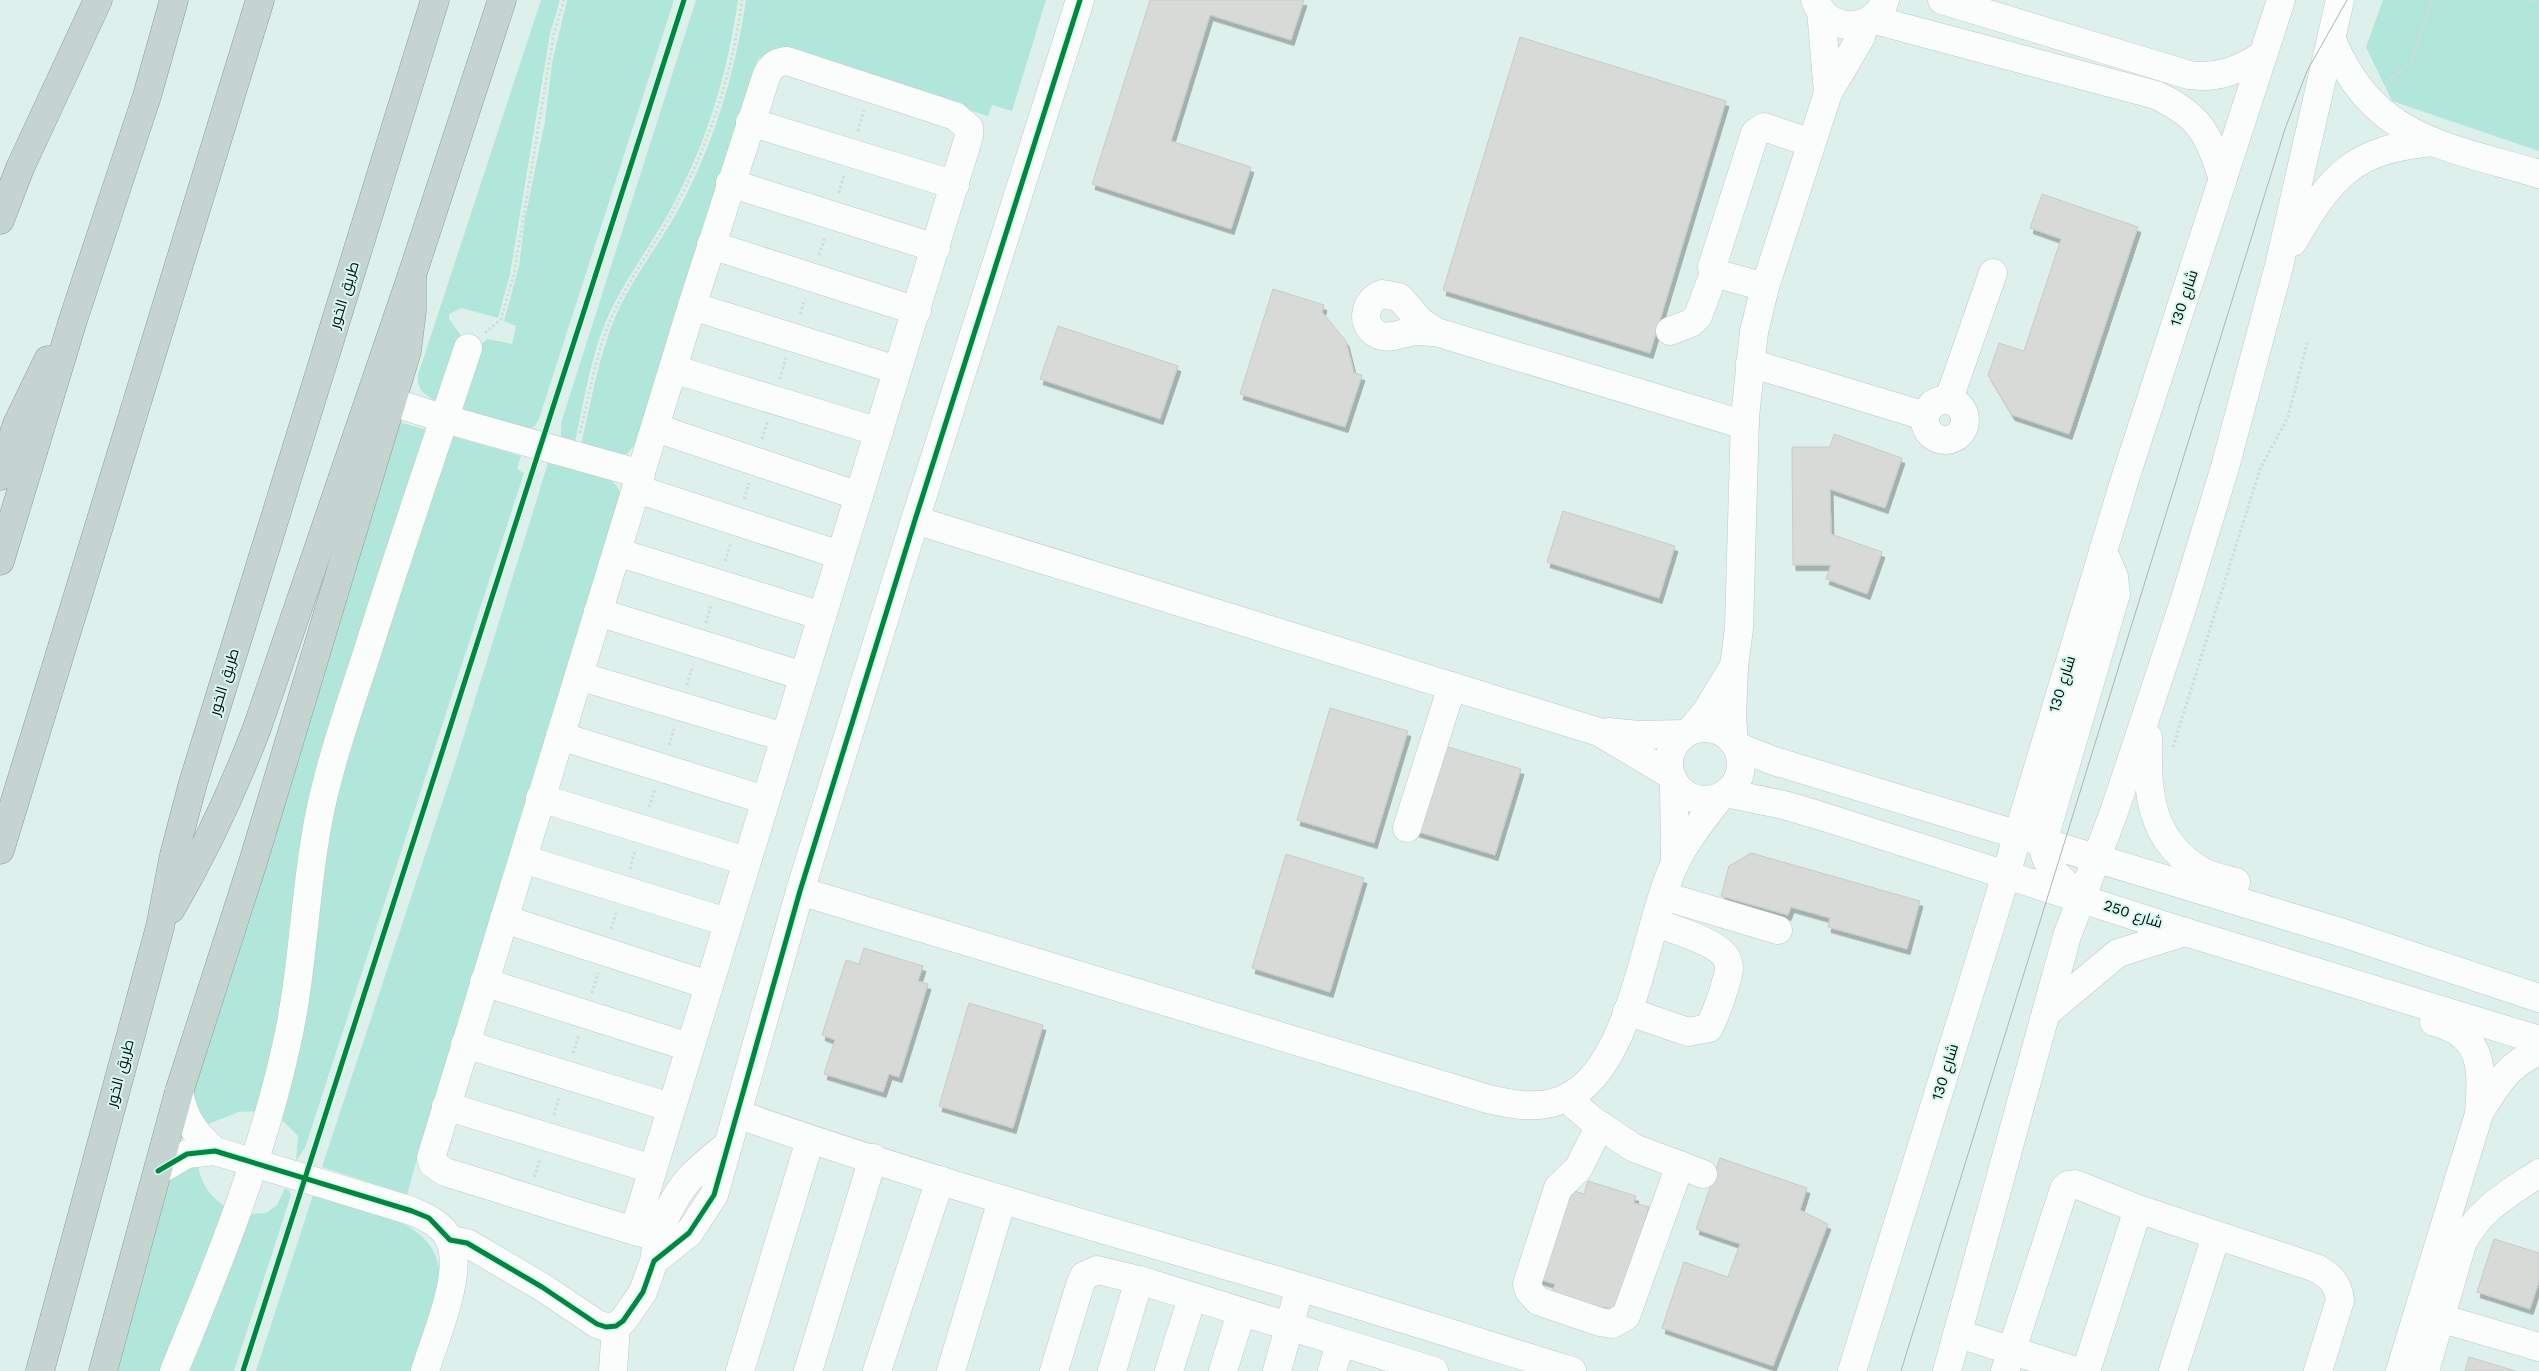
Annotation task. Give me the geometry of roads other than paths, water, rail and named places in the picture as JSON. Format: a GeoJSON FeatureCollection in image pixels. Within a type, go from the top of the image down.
{"type":"FeatureCollection","features":[{"type":"Feature","properties":{"kind":"highway"},"geometry":{"type":"LineString","coordinates":[[0,220],[24,159],[98,0]]}},
{"type":"Feature","properties":{"kind":"highway"},"geometry":{"type":"LineString","coordinates":[[0,561],[73,320],[147,96],[174,0]]}},
{"type":"Feature","properties":{"kind":"highway"},"geometry":{"type":"LineString","coordinates":[[0,850],[260,0]]}},
{"type":"Feature","properties":{"kind":"highway","name":"طريق الخور"},"geometry":{"type":"LineString","coordinates":[[40,1371],[160,928],[174,855],[193,783],[435,0]]}},
{"type":"Feature","properties":{"kind":"highway"},"geometry":{"type":"LineString","coordinates":[[160,928],[198,864],[230,797],[257,728],[412,275],[502,0]]}},
{"type":"Feature","properties":{"kind":"highway"},"geometry":{"type":"LineString","coordinates":[[103,1371],[179,1092],[253,862],[407,351],[412,311],[412,275]]}},
{"type":"Feature","properties":{"kind":"highway"},"geometry":{"type":"LineString","coordinates":[[0,476],[17,424],[33,387],[73,320]]}},
{"type":"Feature","properties":{"kind":"street"},"geometry":{"type":"LineString","coordinates":[[648,1243],[690,1178],[726,1146],[737,1114],[800,891],[915,520],[1080,0]]}},
{"type":"Feature","properties":{"kind":"street"},"geometry":{"type":"LineString","coordinates":[[1942,0],[2189,75],[2204,77],[2220,76],[2242,68],[2263,55]]}},
{"type":"Feature","properties":{"kind":"street","name":"شارع 130"},"geometry":{"type":"LineString","coordinates":[[1852,1371],[2103,551],[2281,0]]}},
{"type":"Feature","properties":{"kind":"street"},"geometry":{"type":"LineString","coordinates":[[1947,1371],[2067,936],[2114,812],[2149,710],[2184,605],[2225,467],[2279,266],[2340,0]]}},
{"type":"Feature","properties":{"kind":"street"},"geometry":{"type":"LineString","coordinates":[[1816,3],[1830,20],[1842,25],[1873,14],[2156,95],[2182,109],[2202,129],[2210,141],[2223,179]]}},
{"type":"Feature","properties":{"kind":"street"},"geometry":{"type":"LineString","coordinates":[[1816,3],[1828,93]]}},
{"type":"Feature","properties":{"kind":"street"},"geometry":{"type":"LineString","coordinates":[[800,891],[1488,1099],[1528,1106],[1566,1098],[1586,1084],[1602,1069],[1611,1052],[1675,864],[1723,795],[1736,782],[1741,767],[1735,744],[1732,717],[1734,666],[1739,628],[1745,425],[1754,332],[1765,286],[1828,93],[1873,14]]}},
{"type":"Feature","properties":{"kind":"street"},"geometry":{"type":"LineString","coordinates":[[2332,40],[2350,77],[2370,103],[2389,119],[2410,132],[2433,142],[2539,174]]}},
{"type":"Feature","properties":{"kind":"street"},"geometry":{"type":"LineString","coordinates":[[450,1240],[475,1248],[542,1287],[597,1324],[616,1326],[630,1314],[643,1292],[648,1243],[652,1169],[969,136],[969,128],[962,120],[955,116],[787,61],[779,62],[772,66],[750,122],[730,183],[431,1158],[437,1168],[648,1243]]}},
{"type":"Feature","properties":{"kind":"street"},"geometry":{"type":"LineString","coordinates":[[750,122],[955,185]]}},
{"type":"Feature","properties":{"kind":"street"},"geometry":{"type":"LineString","coordinates":[[1670,330],[1691,323],[1698,316],[1714,274],[1712,267],[1756,133],[1764,127],[1811,143]]}},
{"type":"Feature","properties":{"kind":"street"},"geometry":{"type":"LineString","coordinates":[[2279,266],[2318,201],[2328,187],[2351,165],[2385,149],[2403,144],[2433,142]]}},
{"type":"Feature","properties":{"kind":"street"},"geometry":{"type":"LineString","coordinates":[[730,183],[936,248]]}},
{"type":"Feature","properties":{"kind":"street"},"geometry":{"type":"LineString","coordinates":[[711,245],[916,311]]}},
{"type":"Feature","properties":{"kind":"street"},"geometry":{"type":"LineString","coordinates":[[1949,400],[1993,273]]}},
{"type":"Feature","properties":{"kind":"street"},"geometry":{"type":"LineString","coordinates":[[1714,274],[1765,286]]}},
{"type":"Feature","properties":{"kind":"street"},"geometry":{"type":"LineString","coordinates":[[692,306],[897,370]]}},
{"type":"Feature","properties":{"kind":"street"},"geometry":{"type":"LineString","coordinates":[[1436,332],[1745,425]]}},
{"type":"Feature","properties":{"kind":"street"},"geometry":{"type":"LineString","coordinates":[[174,1371],[206,1296],[254,1162],[286,1047],[298,979],[312,859],[326,783],[417,495],[468,348]]}},
{"type":"Feature","properties":{"kind":"street"},"geometry":{"type":"LineString","coordinates":[[1750,363],[1925,416]]}},
{"type":"Feature","properties":{"kind":"street"},"geometry":{"type":"LineString","coordinates":[[673,369],[879,432]]}},
{"type":"Feature","properties":{"kind":"street"},"geometry":{"type":"LineString","coordinates":[[1941,399],[1949,400],[1962,408],[1966,416],[1963,431],[1957,437],[1950,440],[1934,437],[1928,431],[1925,416],[1934,402],[1941,399]]}},
{"type":"Feature","properties":{"kind":"street"},"geometry":{"type":"LineString","coordinates":[[392,402],[444,419],[574,456],[840,555]]}},
{"type":"Feature","properties":{"kind":"street"},"geometry":{"type":"LineString","coordinates":[[656,428],[858,496]]}},
{"type":"Feature","properties":{"kind":"street"},"geometry":{"type":"LineString","coordinates":[[915,520],[1599,732],[1639,735],[1687,732],[1712,728],[1720,730],[1735,744],[1774,761],[2343,933],[2539,998]]}},
{"type":"Feature","properties":{"kind":"street"},"geometry":{"type":"LineString","coordinates":[[2081,898],[2054,873],[2046,861],[2043,842],[2116,594],[2114,577],[2103,551]]}},
{"type":"Feature","properties":{"kind":"street"},"geometry":{"type":"LineString","coordinates":[[617,552],[822,616]]}},
{"type":"Feature","properties":{"kind":"street"},"geometry":{"type":"LineString","coordinates":[[598,612],[803,676]]}},
{"type":"Feature","properties":{"kind":"street"},"geometry":{"type":"LineString","coordinates":[[1675,864],[1671,752],[1706,712],[1734,666]]}},
{"type":"Feature","properties":{"kind":"street"},"geometry":{"type":"LineString","coordinates":[[579,676],[784,738]]}},
{"type":"Feature","properties":{"kind":"street"},"geometry":{"type":"LineString","coordinates":[[1407,828],[1452,686]]}},
{"type":"Feature","properties":{"kind":"street"},"geometry":{"type":"LineString","coordinates":[[2149,710],[2149,794],[2161,830],[2176,851],[2204,873],[2276,897],[2343,933]]}},
{"type":"Feature","properties":{"kind":"street"},"geometry":{"type":"LineString","coordinates":[[1599,732],[1672,778],[1690,796],[1705,800],[1723,795]]}},
{"type":"Feature","properties":{"kind":"street"},"geometry":{"type":"LineString","coordinates":[[560,736],[765,800]]}},
{"type":"Feature","properties":{"kind":"street","name":"شارع 250"},"geometry":{"type":"LineString","coordinates":[[1723,795],[1793,807],[2185,932],[2538,1037]]}},
{"type":"Feature","properties":{"kind":"street"},"geometry":{"type":"LineString","coordinates":[[540,798],[746,862]]}},
{"type":"Feature","properties":{"kind":"street"},"geometry":{"type":"LineString","coordinates":[[522,859],[727,922]]}},
{"type":"Feature","properties":{"kind":"street"},"geometry":{"type":"LineString","coordinates":[[1664,896],[1778,930]]}},
{"type":"Feature","properties":{"kind":"street"},"geometry":{"type":"LineString","coordinates":[[504,919],[708,985]]}},
{"type":"Feature","properties":{"kind":"street"},"geometry":{"type":"LineString","coordinates":[[1626,1011],[1688,1032],[1709,1028],[1717,1013],[1729,971],[1728,962],[1722,952],[1705,942],[1656,923]]}},
{"type":"Feature","properties":{"kind":"street"},"geometry":{"type":"LineString","coordinates":[[2046,1013],[2118,953],[2185,932]]}},
{"type":"Feature","properties":{"kind":"street"},"geometry":{"type":"LineString","coordinates":[[484,982],[689,1047]]}},
{"type":"Feature","properties":{"kind":"street"},"geometry":{"type":"LineString","coordinates":[[2356,984],[2379,1005],[2394,1012],[2448,1026],[2469,1040],[2480,1062],[2482,1073],[2479,1114],[2400,1371]]}},
{"type":"Feature","properties":{"kind":"street"},"geometry":{"type":"LineString","coordinates":[[2479,1114],[2504,1076],[2521,1060],[2538,1037]]}},
{"type":"Feature","properties":{"kind":"street"},"geometry":{"type":"LineString","coordinates":[[465,1044],[670,1107]]}},
{"type":"Feature","properties":{"kind":"street"},"geometry":{"type":"LineString","coordinates":[[179,1092],[183,1112],[190,1125],[215,1151]]}},
{"type":"Feature","properties":{"kind":"street"},"geometry":{"type":"LineString","coordinates":[[1566,1098],[1600,1125],[1634,1148],[1692,1169],[1626,1316],[1612,1324],[1538,1301],[1529,1291],[1527,1284],[1558,1188],[1578,1169],[1600,1125]]}},
{"type":"Feature","properties":{"kind":"street"},"geometry":{"type":"LineString","coordinates":[[446,1106],[652,1169]]}},
{"type":"Feature","properties":{"kind":"street"},"geometry":{"type":"LineString","coordinates":[[737,1114],[810,1140],[873,1158],[1002,1200],[1300,1287],[1572,1371]]}},
{"type":"Feature","properties":{"kind":"street"},"geometry":{"type":"LineString","coordinates":[[740,1371],[810,1140]]}},
{"type":"Feature","properties":{"kind":"street"},"geometry":{"type":"LineString","coordinates":[[158,1171],[187,1154],[215,1151],[412,1211],[429,1218],[450,1240],[454,1259],[454,1272],[425,1371]]}},
{"type":"Feature","properties":{"kind":"street"},"geometry":{"type":"LineString","coordinates":[[808,1371],[873,1158]]}},
{"type":"Feature","properties":{"kind":"street"},"geometry":{"type":"LineString","coordinates":[[2425,1371],[2462,1244],[2468,1232],[2478,1217],[2539,1173]]}},
{"type":"Feature","properties":{"kind":"street"},"geometry":{"type":"LineString","coordinates":[[877,1371],[940,1180]]}},
{"type":"Feature","properties":{"kind":"street"},"geometry":{"type":"LineString","coordinates":[[2008,1361],[2064,1188],[2075,1184],[2138,1209],[2316,1268],[2330,1276],[2338,1290],[2340,1300],[2318,1371]]}},
{"type":"Feature","properties":{"kind":"street"},"geometry":{"type":"LineString","coordinates":[[952,1371],[1002,1200]]}},
{"type":"Feature","properties":{"kind":"street"},"geometry":{"type":"LineString","coordinates":[[2086,1371],[2138,1209]]}},
{"type":"Feature","properties":{"kind":"street"},"geometry":{"type":"LineString","coordinates":[[2173,1371],[2216,1236]]}},
{"type":"Feature","properties":{"kind":"street"},"geometry":{"type":"LineString","coordinates":[[1054,1371],[1084,1276],[1089,1272],[1102,1270],[1340,1344],[1387,1364],[1434,1371]]}},
{"type":"Feature","properties":{"kind":"street"},"geometry":{"type":"LineString","coordinates":[[1112,1371],[1139,1280]]}},
{"type":"Feature","properties":{"kind":"street"},"geometry":{"type":"LineString","coordinates":[[1277,1371],[1300,1287]]}},
{"type":"Feature","properties":{"kind":"street"},"geometry":{"type":"LineString","coordinates":[[1169,1371],[1192,1298]]}},
{"type":"Feature","properties":{"kind":"street"},"geometry":{"type":"LineString","coordinates":[[1223,1371],[1241,1313]]}},
{"type":"Feature","properties":{"kind":"street"},"geometry":{"type":"LineString","coordinates":[[2440,1318],[2539,1347]]}},
{"type":"Feature","properties":{"kind":"street"},"geometry":{"type":"LineString","coordinates":[[614,1371],[616,1326]]}},
{"type":"Feature","properties":{"kind":"street"},"geometry":{"type":"LineString","coordinates":[[1958,1334],[2008,1361],[2076,1371]]}},
{"type":"Feature","properties":{"kind":"street"},"geometry":{"type":"LineString","coordinates":[[1332,1371],[1340,1344]]}},
{"type":"Feature","properties":{"kind":"tram line"},"geometry":{"type":"LineString","coordinates":[[1901,1371],[2285,129],[2307,71],[2347,0]]}}]}
